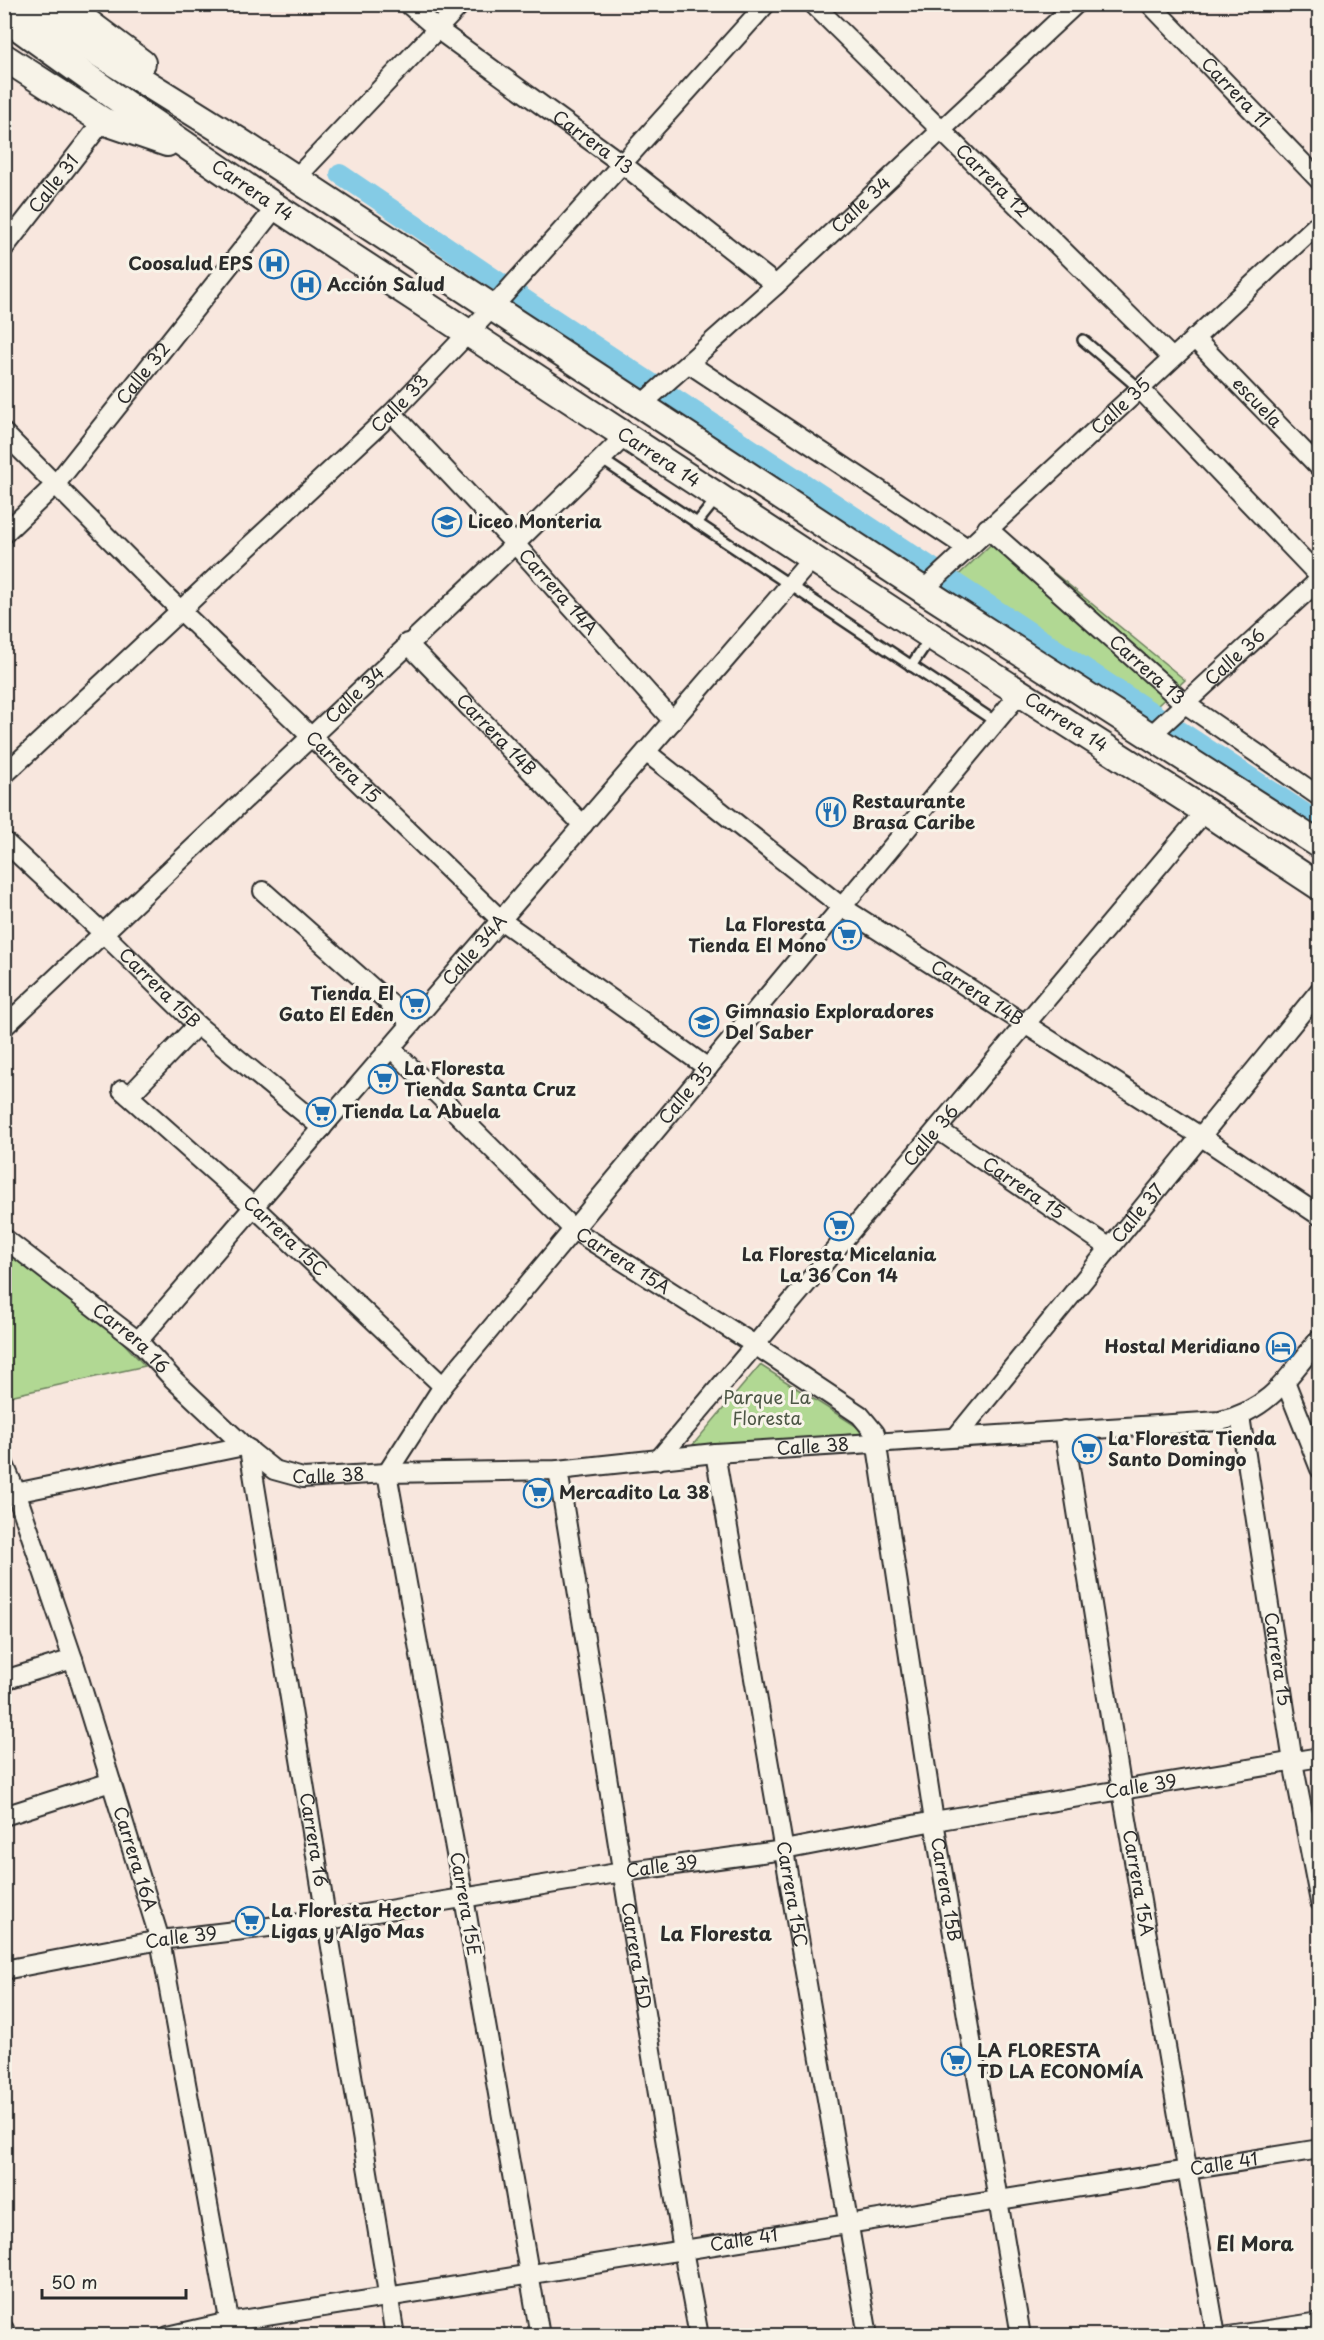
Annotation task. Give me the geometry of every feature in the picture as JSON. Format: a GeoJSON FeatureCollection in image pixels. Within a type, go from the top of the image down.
{"type":"FeatureCollection","features":[{"type":"Feature","properties":{"kind":"main road","name":"Carrera 14"},"geometry":{"type":"LineString","coordinates":[[24,4],[62,17],[239,141],[499,301],[1155,730],[1320,845]]}},
{"type":"Feature","properties":{"kind":"main road","name":"Carrera 14"},"geometry":{"type":"LineString","coordinates":[[4,17],[62,17],[195,152],[812,559],[1320,887]]}},
{"type":"Feature","properties":{"kind":"main road"},"geometry":{"type":"LineString","coordinates":[[4,57],[102,121],[195,152]]}},
{"type":"Feature","properties":{"kind":"street","name":"Carrera 13"},"geometry":{"type":"LineString","coordinates":[[408,4],[437,29],[621,163],[776,285]]}},
{"type":"Feature","properties":{"kind":"street"},"geometry":{"type":"LineString","coordinates":[[296,178],[461,4]]}},
{"type":"Feature","properties":{"kind":"street","name":"Calle 33"},"geometry":{"type":"LineString","coordinates":[[4,776],[392,413],[499,301],[766,4]]}},
{"type":"Feature","properties":{"kind":"street","name":"Carrera 12"},"geometry":{"type":"LineString","coordinates":[[813,4],[1172,358]]}},
{"type":"Feature","properties":{"kind":"street","name":"Calle 34"},"geometry":{"type":"LineString","coordinates":[[648,399],[776,285],[1076,4]]}},
{"type":"Feature","properties":{"kind":"street","name":"Carrera 11"},"geometry":{"type":"LineString","coordinates":[[1150,4],[1320,181]]}},
{"type":"Feature","properties":{"kind":"street","name":"Calle 31"},"geometry":{"type":"LineString","coordinates":[[4,248],[102,121]]}},
{"type":"Feature","properties":{"kind":"street","name":"Calle 32"},"geometry":{"type":"LineString","coordinates":[[4,534],[55,485],[276,207]]}},
{"type":"Feature","properties":{"kind":"street","name":"Calle 35"},"geometry":{"type":"LineString","coordinates":[[929,584],[1320,222]]}},
{"type":"Feature","properties":{"kind":"street","name":"escuela"},"geometry":{"type":"LineString","coordinates":[[1194,338],[1320,468]]}},
{"type":"Feature","properties":{"kind":"street"},"geometry":{"type":"LineString","coordinates":[[683,368],[960,554]]}},
{"type":"Feature","properties":{"kind":"street"},"geometry":{"type":"LineString","coordinates":[[1140,388],[1320,578]]}},
{"type":"Feature","properties":{"kind":"street","name":"Carrera 14A"},"geometry":{"type":"LineString","coordinates":[[392,413],[515,544],[673,721]]}},
{"type":"Feature","properties":{"kind":"street","name":"Carrera 15"},"geometry":{"type":"LineString","coordinates":[[4,433],[180,610],[502,921],[708,1068]]}},
{"type":"Feature","properties":{"kind":"street","name":"Calle 34"},"geometry":{"type":"LineString","coordinates":[[4,1027],[407,643],[515,544],[626,435]]}},
{"type":"Feature","properties":{"kind":"street","name":"Carrera 13"},"geometry":{"type":"LineString","coordinates":[[987,528],[1182,705],[1320,797]]}},
{"type":"Feature","properties":{"kind":"street","name":"Calle 34A"},"geometry":{"type":"LineString","coordinates":[[138,1341],[812,559]]}},
{"type":"Feature","properties":{"kind":"street","name":"Calle 36"},"geometry":{"type":"LineString","coordinates":[[1155,730],[1320,578]]}},
{"type":"Feature","properties":{"kind":"street","name":"Carrera 14B"},"geometry":{"type":"LineString","coordinates":[[407,643],[583,825]]}},
{"type":"Feature","properties":{"kind":"street","name":"Calle 35"},"geometry":{"type":"LineString","coordinates":[[387,1473],[443,1386],[1020,693]]}},
{"type":"Feature","properties":{"kind":"street","name":"Carrera 14B"},"geometry":{"type":"LineString","coordinates":[[646,752],[842,907],[1320,1216]]}},
{"type":"Feature","properties":{"kind":"street","name":"Calle 36"},"geometry":{"type":"LineString","coordinates":[[658,1460],[1205,811]]}},
{"type":"Feature","properties":{"kind":"street","name":"Carrera 15B"},"geometry":{"type":"LineString","coordinates":[[4,841],[197,1025],[322,1128]]}},
{"type":"Feature","properties":{"kind":"street"},"geometry":{"type":"LineString","coordinates":[[263,891],[412,1023]]}},
{"type":"Feature","properties":{"kind":"street","name":"Calle 37"},"geometry":{"type":"LineString","coordinates":[[956,1437],[1320,990]]}},
{"type":"Feature","properties":{"kind":"street","name":"Carrera 15C"},"geometry":{"type":"LineString","coordinates":[[197,1025],[126,1093],[254,1207],[443,1386]]}},
{"type":"Feature","properties":{"kind":"street","name":"Carrera 15A"},"geometry":{"type":"LineString","coordinates":[[391,1048],[574,1230],[860,1415],[875,1433],[878,1443]]}},
{"type":"Feature","properties":{"kind":"street","name":"Carrera 15"},"geometry":{"type":"LineString","coordinates":[[937,1129],[1110,1248]]}},
{"type":"Feature","properties":{"kind":"street","name":"Carrera 16"},"geometry":{"type":"LineString","coordinates":[[4,1238],[138,1341],[173,1379],[274,1470]]}},
{"type":"Feature","properties":{"kind":"street","name":"Calle 38"},"geometry":{"type":"LineString","coordinates":[[274,1470],[303,1478],[387,1473],[558,1470],[715,1453],[1064,1430],[1194,1424],[1240,1416],[1253,1410],[1285,1380],[1320,1338]]}},
{"type":"Feature","properties":{"kind":"street"},"geometry":{"type":"LineString","coordinates":[[1285,1380],[1320,1469]]}},
{"type":"Feature","properties":{"kind":"street","name":"Carrera 15"},"geometry":{"type":"LineString","coordinates":[[1240,1416],[1293,1762],[1320,1902]]}},
{"type":"Feature","properties":{"kind":"street","name":"Carrera 15A"},"geometry":{"type":"LineString","coordinates":[[1064,1430],[1122,1791],[1216,2336]]}},
{"type":"Feature","properties":{"kind":"street","name":"Carrera 15B"},"geometry":{"type":"LineString","coordinates":[[878,1443],[934,1821],[1022,2336]]}},
{"type":"Feature","properties":{"kind":"street"},"geometry":{"type":"LineString","coordinates":[[10,1494],[247,1448]]}},
{"type":"Feature","properties":{"kind":"street","name":"Carrera 16"},"geometry":{"type":"LineString","coordinates":[[247,1448],[395,2336]]}},
{"type":"Feature","properties":{"kind":"street","name":"Carrera 15C"},"geometry":{"type":"LineString","coordinates":[[715,1453],[868,2336]]}},
{"type":"Feature","properties":{"kind":"street","name":"Carrera 16A"},"geometry":{"type":"LineString","coordinates":[[4,1464],[10,1494],[73,1659],[160,1940],[230,2329]]}},
{"type":"Feature","properties":{"kind":"street","name":"Carrera 15D"},"geometry":{"type":"LineString","coordinates":[[558,1470],[683,2250],[699,2336]]}},
{"type":"Feature","properties":{"kind":"street","name":"Carrera 15E"},"geometry":{"type":"LineString","coordinates":[[387,1473],[540,2336]]}},
{"type":"Feature","properties":{"kind":"street"},"geometry":{"type":"LineString","coordinates":[[4,1680],[73,1659]]}},
{"type":"Feature","properties":{"kind":"street","name":"Calle 39"},"geometry":{"type":"LineString","coordinates":[[4,1970],[160,1940],[327,1920],[623,1872],[784,1850],[934,1821],[1320,1757]]}},
{"type":"Feature","properties":{"kind":"street"},"geometry":{"type":"LineString","coordinates":[[4,1816],[111,1782]]}},
{"type":"Feature","properties":{"kind":"street","name":"Calle 41"},"geometry":{"type":"LineString","coordinates":[[168,2336],[230,2329],[389,2297],[1320,2149]]}},
{"type":"Feature","properties":{"kind":"street"},"geometry":{"type":"LineString","coordinates":[[1229,2336],[1320,2322]]}},
{"type":"Feature","properties":{"kind":"street"},"geometry":{"type":"LineString","coordinates":[[4,2329],[6,2336]]}},
{"type":"Feature","properties":{"kind":"lane"},"geometry":{"type":"LineString","coordinates":[[1083,340],[1140,388]]}},
{"type":"Feature","properties":{"kind":"lane"},"geometry":{"type":"LineString","coordinates":[[601,459],[996,722]]}},
{"type":"Feature","properties":{"kind":"lane"},"geometry":{"type":"LineString","coordinates":[[697,523],[719,496]]}},
{"type":"Feature","properties":{"kind":"lane"},"geometry":{"type":"LineString","coordinates":[[911,666],[931,636]]}},
{"type":"Feature","properties":{"kind":"green space"},"geometry":{"type":"Polygon","coordinates":[[[1004,532],[1185,680],[1145,717],[947,586],[1004,532]]]}},
{"type":"Feature","properties":{"kind":"green space"},"geometry":{"type":"Polygon","coordinates":[[[4,1249],[118,1337],[145,1366],[5,1397],[4,1249]]]}},
{"type":"Feature","properties":{"kind":"green space","name":"Parque La Floresta"},"geometry":{"type":"Polygon","coordinates":[[[760,1365],[867,1433],[691,1447],[760,1365]]]}},
{"type":"Feature","properties":{"kind":"waterway"},"geometry":{"type":"LineString","coordinates":[[340,174],[533,305],[1320,823]]}},
{"type":"Feature","properties":{"kind":"place","name":"Coosalud EPS"},"geometry":{"type":"Point","coordinates":[274,264]}},
{"type":"Feature","properties":{"kind":"place","name":"Acción Salud"},"geometry":{"type":"Point","coordinates":[306,285]}},
{"type":"Feature","properties":{"kind":"place","name":"Liceo Monteria"},"geometry":{"type":"Point","coordinates":[447,522]}},
{"type":"Feature","properties":{"kind":"place","name":"Restaurante Brasa Caribe"},"geometry":{"type":"Point","coordinates":[831,812]}},
{"type":"Feature","properties":{"kind":"place","name":"La Floresta Tienda El Mono"},"geometry":{"type":"Point","coordinates":[847,935]}},
{"type":"Feature","properties":{"kind":"place","name":"Tienda El Gato El Eden"},"geometry":{"type":"Point","coordinates":[415,1004]}},
{"type":"Feature","properties":{"kind":"place","name":"Gimnasio Exploradores Del Saber"},"geometry":{"type":"Point","coordinates":[704,1022]}},
{"type":"Feature","properties":{"kind":"place","name":"La Floresta Tienda Santa Cruz"},"geometry":{"type":"Point","coordinates":[383,1079]}},
{"type":"Feature","properties":{"kind":"place","name":"Tienda La Abuela"},"geometry":{"type":"Point","coordinates":[321,1112]}},
{"type":"Feature","properties":{"kind":"place","name":"La Floresta Micelania La 36 Con 14"},"geometry":{"type":"Point","coordinates":[839,1226]}},
{"type":"Feature","properties":{"kind":"place","name":"Hostal Meridiano"},"geometry":{"type":"Point","coordinates":[1281,1347]}},
{"type":"Feature","properties":{"kind":"place","name":"La Floresta Tienda Santo Domingo"},"geometry":{"type":"Point","coordinates":[1087,1449]}},
{"type":"Feature","properties":{"kind":"place","name":"Mercadito La 38"},"geometry":{"type":"Point","coordinates":[538,1493]}},
{"type":"Feature","properties":{"kind":"place","name":"La Floresta Hector Ligas y Algo Mas"},"geometry":{"type":"Point","coordinates":[250,1921]}},
{"type":"Feature","properties":{"kind":"place","name":"LA FLORESTA TD LA ECONOMÍA"},"geometry":{"type":"Point","coordinates":[956,2061]}},
{"type":"Feature","properties":{"kind":"district","name":"La Floresta"},"geometry":{"type":"Point","coordinates":[716,1934]}},
{"type":"Feature","properties":{"kind":"district","name":"El Mora"},"geometry":{"type":"Point","coordinates":[1255,2244]}}]}
